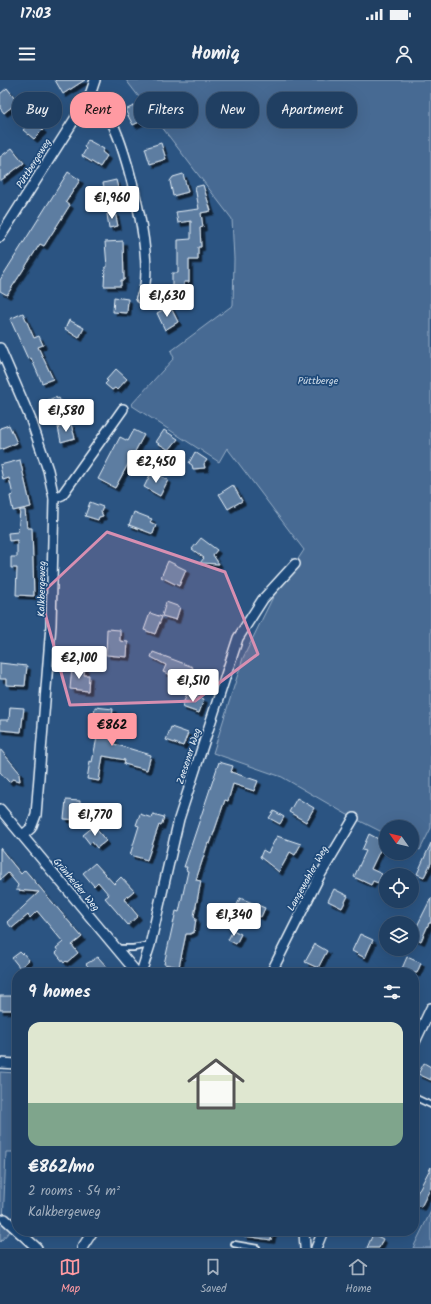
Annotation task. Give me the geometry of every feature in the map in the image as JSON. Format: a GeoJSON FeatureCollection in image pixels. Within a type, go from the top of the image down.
{"type":"FeatureCollection","features":[{"type":"Feature","properties":{"kind":"street","name":"Püttbergeweg"},"geometry":{"type":"LineString","coordinates":[[91,92],[95,80]]}},
{"type":"Feature","properties":{"kind":"street","name":"Püttbergeweg"},"geometry":{"type":"LineString","coordinates":[[0,237],[70,127]]}},
{"type":"Feature","properties":{"kind":"street"},"geometry":{"type":"LineString","coordinates":[[115,128],[134,188],[140,218],[145,258],[145,290],[141,298]]}},
{"type":"Feature","properties":{"kind":"street","name":"Kalkbergeweg"},"geometry":{"type":"LineString","coordinates":[[0,348],[31,420],[48,470],[54,498],[51,625],[36,815],[31,828],[23,835]]}},
{"type":"Feature","properties":{"kind":"street"},"geometry":{"type":"LineString","coordinates":[[54,498],[62,495],[123,408]]}},
{"type":"Feature","properties":{"kind":"street","name":"Zeesener Weg"},"geometry":{"type":"LineString","coordinates":[[143,968],[150,945],[179,819],[238,638],[263,599],[295,564]]}},
{"type":"Feature","properties":{"kind":"street","name":"Grünheider Weg"},"geometry":{"type":"LineString","coordinates":[[0,809],[133,968]]}},
{"type":"Feature","properties":{"kind":"street","name":"Langewahler Weg"},"geometry":{"type":"LineString","coordinates":[[273,968],[319,877],[354,818]]}},
{"type":"Feature","properties":{"kind":"street"},"geometry":{"type":"LineString","coordinates":[[419,1033],[431,1008]]}},
{"type":"Feature","properties":{"kind":"street"},"geometry":{"type":"LineString","coordinates":[[0,1063],[12,1064]]}},
{"type":"Feature","properties":{"kind":"street"},"geometry":{"type":"LineString","coordinates":[[5,1219],[12,1225]]}},
{"type":"Feature","properties":{"kind":"street"},"geometry":{"type":"LineString","coordinates":[[24,1236],[37,1248]]}},
{"type":"Feature","properties":{"kind":"street"},"geometry":{"type":"LineString","coordinates":[[82,1248],[90,1236]]}},
{"type":"Feature","properties":{"kind":"street"},"geometry":{"type":"LineString","coordinates":[[304,1236],[305,1248]]}},
{"type":"Feature","properties":{"kind":"street"},"geometry":{"type":"LineString","coordinates":[[316,1248],[321,1236]]}},
{"type":"Feature","properties":{"kind":"lane"},"geometry":{"type":"LineString","coordinates":[[116,948],[133,948],[150,945]]}},
{"type":"Feature","properties":{"kind":"lane"},"geometry":{"type":"LineString","coordinates":[[419,1099],[431,1105]]}},
{"type":"Feature","properties":{"kind":"lane"},"geometry":{"type":"LineString","coordinates":[[234,1244],[257,1248]]}},
{"type":"Feature","properties":{"kind":"highlighted area"},"geometry":{"type":"Polygon","coordinates":[[[107,532],[225,572],[258,654],[195,701],[70,705],[40,595],[107,532]]]}},
{"type":"Feature","properties":{"kind":"green space","name":"Püttberge"},"geometry":{"type":"Polygon","coordinates":[[[126,80],[431,80],[431,828],[420,850],[419,820],[379,820],[379,830],[346,814],[282,777],[213,753],[243,658],[273,597],[304,550],[227,448],[219,462],[131,405],[174,358],[171,351],[233,305],[234,259],[232,219],[163,128],[198,128],[198,92],[135,92],[126,80]]]}},
{"type":"Feature","properties":{"kind":"green space"},"geometry":{"type":"Polygon","coordinates":[[[0,1072],[12,1073],[12,1152],[6,1152],[3,1224],[11,1230],[0,1242],[0,1072]]]}},
{"type":"Feature","properties":{"kind":"green space"},"geometry":{"type":"Polygon","coordinates":[[[431,1211],[431,1248],[413,1248],[431,1211]]]}},
{"type":"Feature","properties":{"kind":"building"},"geometry":{"type":"Polygon","coordinates":[[[55,80],[85,80],[63,94],[55,80]]]}},
{"type":"Feature","properties":{"kind":"building"},"geometry":{"type":"Polygon","coordinates":[[[7,88],[12,94],[12,107],[4,113],[0,108],[0,94],[7,88]]]}},
{"type":"Feature","properties":{"kind":"building"},"geometry":{"type":"Polygon","coordinates":[[[134,106],[134,125],[126,112],[126,110],[134,106]]]}},
{"type":"Feature","properties":{"kind":"building"},"geometry":{"type":"Polygon","coordinates":[[[25,128],[41,128],[43,130],[34,139],[23,130],[25,128]]]}},
{"type":"Feature","properties":{"kind":"building"},"geometry":{"type":"Polygon","coordinates":[[[88,140],[104,149],[102,152],[107,156],[100,167],[82,156],[86,149],[84,147],[88,140]]]}},
{"type":"Feature","properties":{"kind":"building"},"geometry":{"type":"Polygon","coordinates":[[[161,143],[166,159],[150,164],[145,148],[161,143]]]}},
{"type":"Feature","properties":{"kind":"building"},"geometry":{"type":"Polygon","coordinates":[[[12,148],[24,163],[0,181],[0,157],[12,148]]]}},
{"type":"Feature","properties":{"kind":"building"},"geometry":{"type":"Polygon","coordinates":[[[68,172],[80,180],[66,202],[70,205],[44,246],[40,244],[7,295],[0,291],[0,280],[68,172]]]}},
{"type":"Feature","properties":{"kind":"building"},"geometry":{"type":"Polygon","coordinates":[[[183,174],[188,192],[173,196],[170,181],[173,177],[183,174]]]}},
{"type":"Feature","properties":{"kind":"building"},"geometry":{"type":"Polygon","coordinates":[[[116,180],[119,192],[106,195],[103,183],[116,180]]]}},
{"type":"Feature","properties":{"kind":"building"},"geometry":{"type":"Polygon","coordinates":[[[203,185],[211,211],[201,213],[203,227],[200,228],[201,247],[198,247],[198,260],[189,260],[189,282],[184,282],[184,287],[172,286],[172,273],[178,273],[178,240],[191,239],[191,221],[178,223],[176,212],[199,209],[195,187],[203,185]]]}},
{"type":"Feature","properties":{"kind":"building"},"geometry":{"type":"Polygon","coordinates":[[[115,212],[118,226],[109,228],[107,214],[115,212]]]}},
{"type":"Feature","properties":{"kind":"building"},"geometry":{"type":"Polygon","coordinates":[[[123,241],[124,280],[121,280],[121,286],[104,286],[105,267],[107,267],[105,242],[123,241]]]}},
{"type":"Feature","properties":{"kind":"building"},"geometry":{"type":"Polygon","coordinates":[[[114,297],[128,299],[127,313],[113,312],[114,297]]]}},
{"type":"Feature","properties":{"kind":"building"},"geometry":{"type":"Polygon","coordinates":[[[170,306],[178,322],[165,330],[157,313],[170,306]]]}},
{"type":"Feature","properties":{"kind":"building"},"geometry":{"type":"Polygon","coordinates":[[[23,313],[34,338],[39,336],[43,345],[38,347],[53,379],[42,383],[31,358],[28,359],[10,319],[23,313]]]}},
{"type":"Feature","properties":{"kind":"building"},"geometry":{"type":"Polygon","coordinates":[[[69,320],[84,328],[79,338],[65,329],[69,320]]]}},
{"type":"Feature","properties":{"kind":"building"},"geometry":{"type":"Polygon","coordinates":[[[116,369],[127,379],[117,390],[115,388],[112,390],[105,384],[108,381],[106,380],[116,369]]]}},
{"type":"Feature","properties":{"kind":"building"},"geometry":{"type":"Polygon","coordinates":[[[56,397],[57,399],[59,398],[64,409],[51,414],[46,403],[49,402],[48,400],[56,397]]]}},
{"type":"Feature","properties":{"kind":"building"},"geometry":{"type":"Polygon","coordinates":[[[71,424],[75,438],[61,442],[58,427],[71,424]]]}},
{"type":"Feature","properties":{"kind":"building"},"geometry":{"type":"Polygon","coordinates":[[[9,425],[17,443],[0,450],[0,428],[9,425]]]}},
{"type":"Feature","properties":{"kind":"building"},"geometry":{"type":"Polygon","coordinates":[[[134,430],[144,435],[115,488],[98,479],[120,437],[128,441],[134,430]]]}},
{"type":"Feature","properties":{"kind":"building"},"geometry":{"type":"Polygon","coordinates":[[[164,430],[178,439],[169,450],[156,442],[164,430]]]}},
{"type":"Feature","properties":{"kind":"building"},"geometry":{"type":"Polygon","coordinates":[[[195,452],[207,460],[204,464],[205,468],[193,469],[192,465],[189,463],[195,452]]]}},
{"type":"Feature","properties":{"kind":"building"},"geometry":{"type":"Polygon","coordinates":[[[20,460],[31,507],[13,511],[10,496],[13,495],[9,478],[3,480],[0,465],[20,460]]]}},
{"type":"Feature","properties":{"kind":"building"},"geometry":{"type":"Polygon","coordinates":[[[152,471],[168,480],[160,496],[144,487],[152,471]]]}},
{"type":"Feature","properties":{"kind":"building"},"geometry":{"type":"Polygon","coordinates":[[[233,485],[242,501],[228,509],[219,494],[233,485]]]}},
{"type":"Feature","properties":{"kind":"building"},"geometry":{"type":"Polygon","coordinates":[[[90,502],[103,507],[101,512],[103,516],[99,517],[98,520],[85,516],[90,502]]]}},
{"type":"Feature","properties":{"kind":"building"},"geometry":{"type":"Polygon","coordinates":[[[20,510],[25,510],[27,528],[32,528],[34,596],[16,595],[17,568],[11,568],[11,557],[17,557],[17,540],[9,541],[8,533],[18,532],[20,510]]]}},
{"type":"Feature","properties":{"kind":"building"},"geometry":{"type":"Polygon","coordinates":[[[134,512],[152,519],[150,522],[156,525],[153,534],[129,525],[134,512]]]}},
{"type":"Feature","properties":{"kind":"building"},"geometry":{"type":"Polygon","coordinates":[[[201,538],[217,550],[213,555],[219,564],[200,563],[204,558],[192,549],[201,538]]]}},
{"type":"Feature","properties":{"kind":"building"},"geometry":{"type":"Polygon","coordinates":[[[168,561],[186,570],[179,586],[161,577],[168,561]]]}},
{"type":"Feature","properties":{"kind":"building"},"geometry":{"type":"Polygon","coordinates":[[[166,602],[180,607],[176,620],[162,616],[166,602]]]}},
{"type":"Feature","properties":{"kind":"building"},"geometry":{"type":"Polygon","coordinates":[[[150,613],[162,617],[155,634],[144,630],[150,613]]]}},
{"type":"Feature","properties":{"kind":"building"},"geometry":{"type":"Polygon","coordinates":[[[107,629],[120,630],[120,641],[128,642],[127,657],[106,655],[107,629]]]}},
{"type":"Feature","properties":{"kind":"building"},"geometry":{"type":"Polygon","coordinates":[[[153,652],[193,667],[186,681],[163,672],[166,665],[151,657],[153,652]]]}},
{"type":"Feature","properties":{"kind":"building"},"geometry":{"type":"Polygon","coordinates":[[[0,663],[27,666],[25,686],[6,685],[6,679],[0,679],[0,663]]]}},
{"type":"Feature","properties":{"kind":"building"},"geometry":{"type":"Polygon","coordinates":[[[72,667],[85,668],[84,675],[89,675],[88,691],[70,689],[72,667]]]}},
{"type":"Feature","properties":{"kind":"building"},"geometry":{"type":"Polygon","coordinates":[[[187,693],[204,699],[199,713],[182,707],[187,693]]]}},
{"type":"Feature","properties":{"kind":"building"},"geometry":{"type":"Polygon","coordinates":[[[10,707],[24,708],[21,732],[0,730],[0,720],[9,720],[10,707]]]}},
{"type":"Feature","properties":{"kind":"building"},"geometry":{"type":"Polygon","coordinates":[[[95,707],[113,709],[109,739],[115,740],[114,744],[151,755],[147,770],[124,764],[125,760],[103,756],[99,781],[87,779],[100,723],[93,722],[95,707]]]}},
{"type":"Feature","properties":{"kind":"building"},"geometry":{"type":"Polygon","coordinates":[[[171,727],[188,733],[183,746],[166,740],[171,727]]]}},
{"type":"Feature","properties":{"kind":"building"},"geometry":{"type":"Polygon","coordinates":[[[0,749],[20,773],[20,781],[13,779],[9,782],[0,772],[0,749]]]}},
{"type":"Feature","properties":{"kind":"building"},"geometry":{"type":"Polygon","coordinates":[[[219,762],[233,766],[231,772],[258,781],[254,791],[233,784],[228,801],[225,800],[210,844],[208,843],[196,880],[201,881],[194,916],[196,919],[194,932],[186,934],[179,967],[164,964],[176,911],[179,912],[188,871],[186,870],[187,867],[184,867],[219,762]]]}},
{"type":"Feature","properties":{"kind":"building"},"geometry":{"type":"Polygon","coordinates":[[[297,798],[314,808],[306,822],[289,812],[297,798]]]}},
{"type":"Feature","properties":{"kind":"building"},"geometry":{"type":"Polygon","coordinates":[[[66,800],[80,801],[79,820],[64,819],[66,800]]]}},
{"type":"Feature","properties":{"kind":"building"},"geometry":{"type":"Polygon","coordinates":[[[274,811],[284,817],[280,824],[269,818],[274,811]]]}},
{"type":"Feature","properties":{"kind":"building"},"geometry":{"type":"Polygon","coordinates":[[[140,814],[152,818],[153,814],[164,817],[161,826],[159,825],[147,860],[130,855],[139,826],[136,825],[140,814]]]}},
{"type":"Feature","properties":{"kind":"building"},"geometry":{"type":"Polygon","coordinates":[[[94,826],[106,841],[97,848],[92,842],[90,844],[83,835],[94,826]]]}},
{"type":"Feature","properties":{"kind":"building"},"geometry":{"type":"Polygon","coordinates":[[[369,834],[379,839],[379,852],[371,869],[379,873],[378,883],[373,881],[371,885],[354,877],[366,851],[362,850],[369,834]]]}},
{"type":"Feature","properties":{"kind":"building"},"geometry":{"type":"Polygon","coordinates":[[[277,836],[301,844],[295,855],[290,852],[279,872],[260,857],[263,850],[268,853],[277,836]]]}},
{"type":"Feature","properties":{"kind":"building"},"geometry":{"type":"Polygon","coordinates":[[[431,843],[431,863],[424,877],[419,875],[419,870],[431,843]]]}},
{"type":"Feature","properties":{"kind":"building"},"geometry":{"type":"Polygon","coordinates":[[[0,848],[21,874],[25,870],[82,937],[72,945],[78,953],[67,962],[66,961],[64,963],[56,953],[58,951],[56,948],[63,942],[37,911],[30,918],[28,915],[12,928],[7,922],[39,892],[16,890],[18,885],[8,873],[0,880],[0,848]]]}},
{"type":"Feature","properties":{"kind":"building"},"geometry":{"type":"Polygon","coordinates":[[[95,863],[114,884],[121,877],[134,891],[124,899],[138,916],[128,925],[105,898],[109,895],[98,882],[94,886],[83,873],[95,863]]]}},
{"type":"Feature","properties":{"kind":"building"},"geometry":{"type":"Polygon","coordinates":[[[334,889],[348,896],[342,908],[328,901],[334,889]]]}},
{"type":"Feature","properties":{"kind":"building"},"geometry":{"type":"Polygon","coordinates":[[[240,898],[265,908],[261,917],[252,913],[250,919],[234,912],[240,898]]]}},
{"type":"Feature","properties":{"kind":"building"},"geometry":{"type":"Polygon","coordinates":[[[431,898],[431,923],[429,923],[421,941],[419,940],[419,922],[431,898]]]}},
{"type":"Feature","properties":{"kind":"building"},"geometry":{"type":"Polygon","coordinates":[[[233,930],[241,934],[236,944],[228,940],[233,930]]]}},
{"type":"Feature","properties":{"kind":"building"},"geometry":{"type":"Polygon","coordinates":[[[360,934],[373,940],[365,958],[352,951],[360,934]]]}},
{"type":"Feature","properties":{"kind":"building"},"geometry":{"type":"Polygon","coordinates":[[[315,944],[327,951],[318,968],[305,962],[315,944]]]}},
{"type":"Feature","properties":{"kind":"building"},"geometry":{"type":"Polygon","coordinates":[[[20,952],[22,954],[23,953],[29,960],[20,968],[12,958],[20,952]]]}},
{"type":"Feature","properties":{"kind":"building"},"geometry":{"type":"Polygon","coordinates":[[[98,957],[107,967],[90,968],[86,964],[98,957]]]}},
{"type":"Feature","properties":{"kind":"building"},"geometry":{"type":"Polygon","coordinates":[[[407,957],[421,963],[419,968],[402,968],[407,957]]]}},
{"type":"Feature","properties":{"kind":"building"},"geometry":{"type":"Polygon","coordinates":[[[0,996],[12,996],[12,1010],[0,1010],[0,996]]]}},
{"type":"Feature","properties":{"kind":"building"},"geometry":{"type":"Polygon","coordinates":[[[424,1063],[431,1067],[431,1080],[419,1074],[424,1063]]]}},
{"type":"Feature","properties":{"kind":"building"},"geometry":{"type":"Polygon","coordinates":[[[431,1167],[431,1187],[421,1207],[419,1206],[419,1190],[431,1167]]]}},
{"type":"Feature","properties":{"kind":"building"},"geometry":{"type":"Polygon","coordinates":[[[244,1236],[272,1236],[271,1240],[244,1236]]]}},
{"type":"Feature","properties":{"kind":"building"},"geometry":{"type":"Polygon","coordinates":[[[372,1236],[377,1236],[383,1239],[379,1248],[367,1248],[372,1236]]]}}]}
